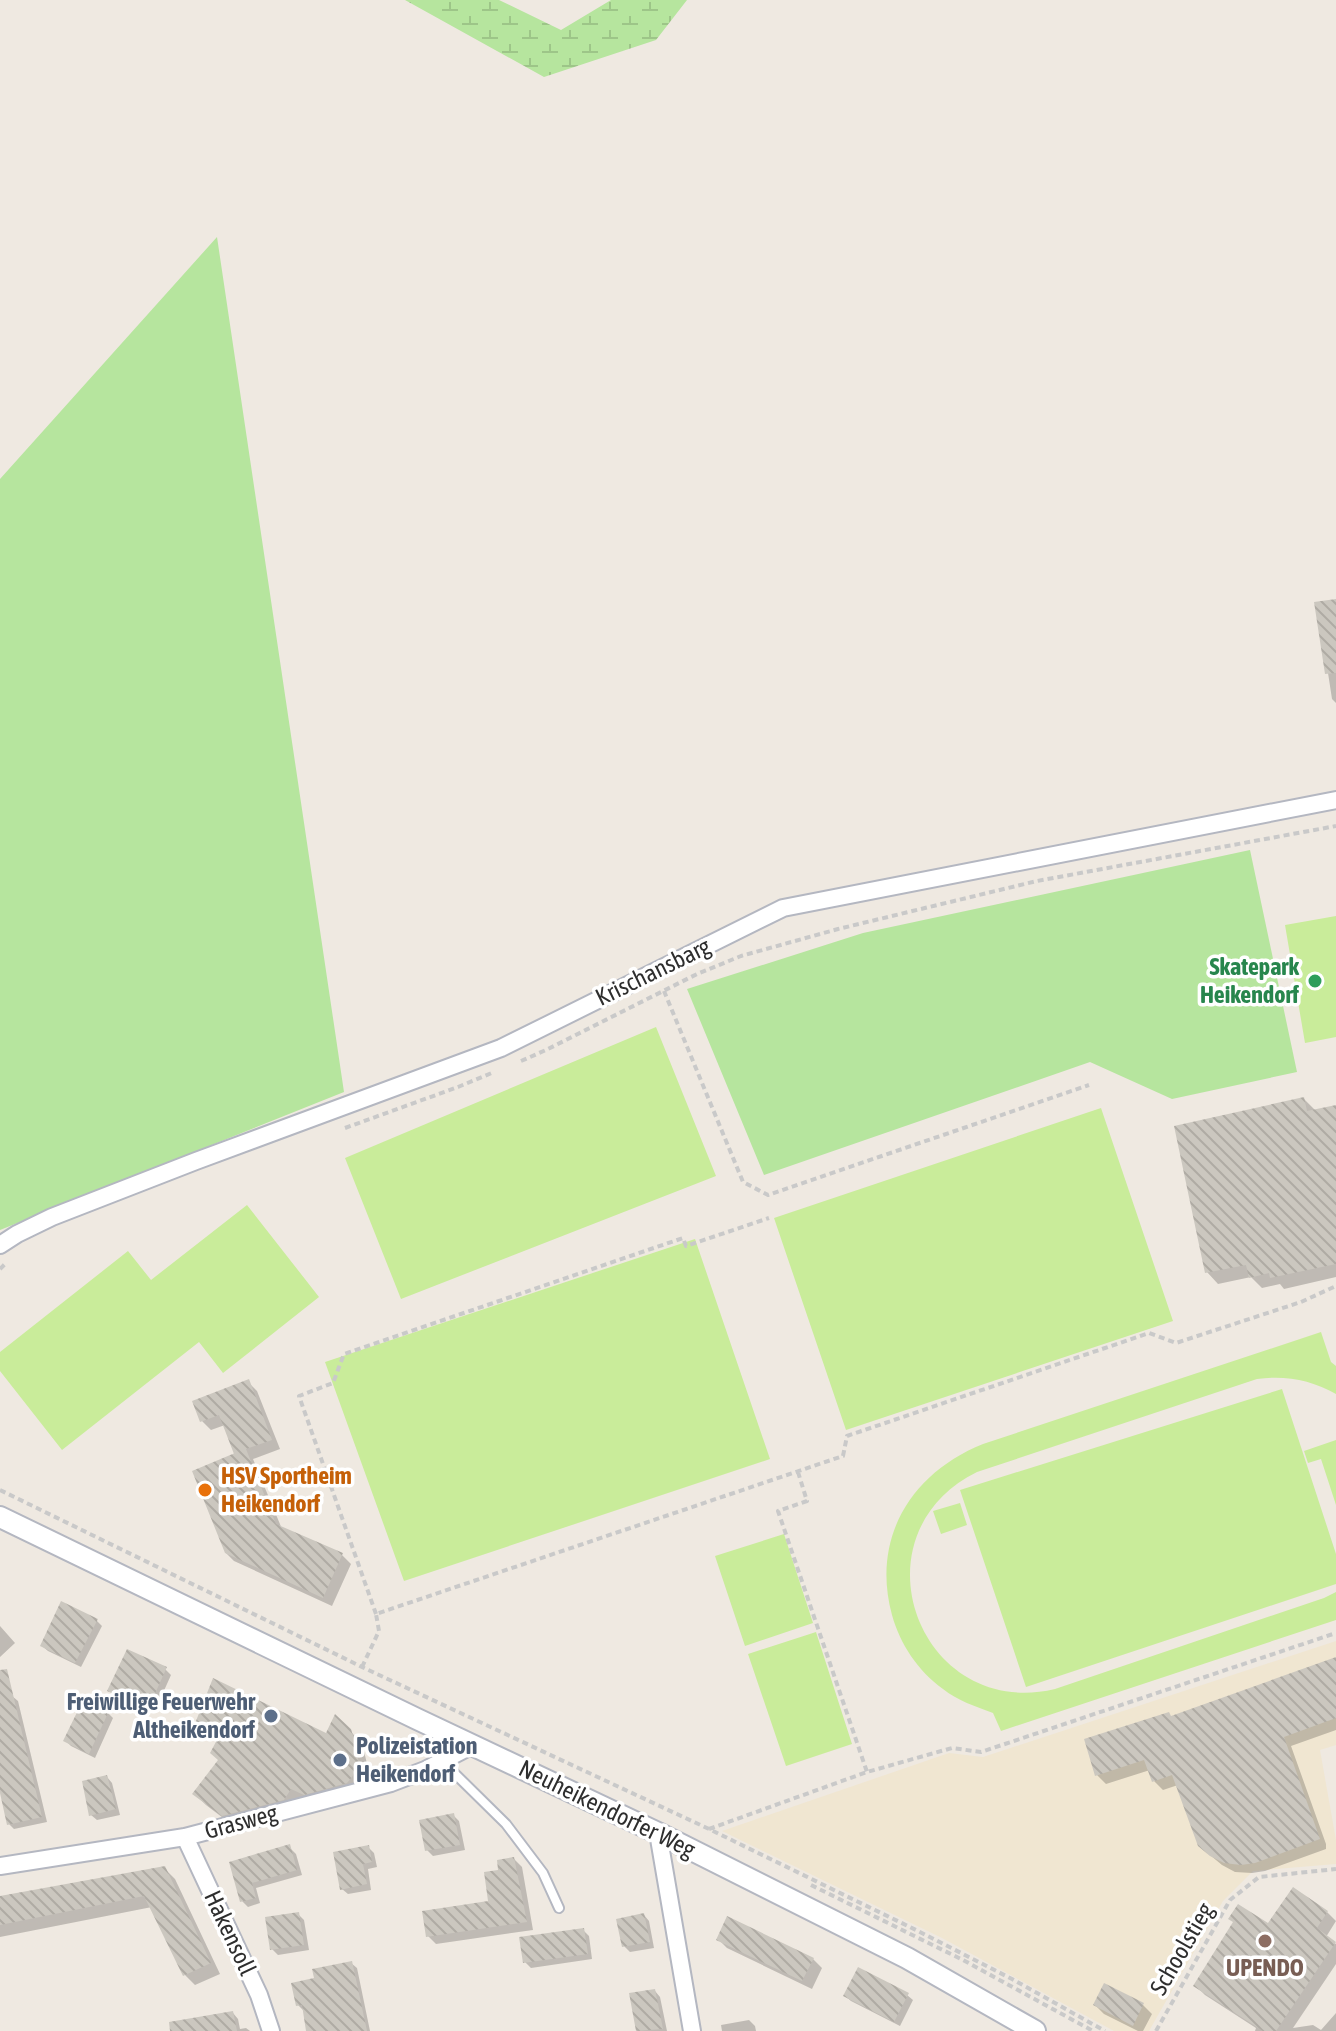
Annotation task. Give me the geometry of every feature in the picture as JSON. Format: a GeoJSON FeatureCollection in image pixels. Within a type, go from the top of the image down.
{"type":"FeatureCollection","features":[{"type":"Feature","properties":{"kind":"street","name":"Krischansbarg"},"geometry":{"type":"LineString","coordinates":[[0,1245],[52,1217],[501,1048],[783,908],[1336,800]]}},
{"type":"Feature","properties":{"kind":"street","name":"Neuheikendorfer Weg"},"geometry":{"type":"LineString","coordinates":[[0,1517],[658,1833],[907,1958],[1035,2031]]}},
{"type":"Feature","properties":{"kind":"street","name":"Grasweg"},"geometry":{"type":"LineString","coordinates":[[0,1866],[185,1837],[391,1783],[425,1770],[473,1745]]}},
{"type":"Feature","properties":{"kind":"street"},"geometry":{"type":"LineString","coordinates":[[658,1833],[692,2031]]}},
{"type":"Feature","properties":{"kind":"street","name":"Hakensoll"},"geometry":{"type":"LineString","coordinates":[[185,1837],[259,1995],[271,2031]]}},
{"type":"Feature","properties":{"kind":"lane"},"geometry":{"type":"LineString","coordinates":[[441,1760],[506,1824],[543,1873],[559,1908]]}},
{"type":"Feature","properties":{"kind":"path"},"geometry":{"type":"LineString","coordinates":[[517,1063],[697,974],[741,956],[983,893],[1336,826]]}},
{"type":"Feature","properties":{"kind":"path"},"geometry":{"type":"LineString","coordinates":[[655,970],[743,1182],[768,1195],[1089,1085]]}},
{"type":"Feature","properties":{"kind":"path"},"geometry":{"type":"LineString","coordinates":[[333,1132],[502,1069]]}},
{"type":"Feature","properties":{"kind":"path"},"geometry":{"type":"LineString","coordinates":[[362,1667],[379,1631],[376,1614],[299,1396],[333,1383],[344,1354],[683,1238],[686,1246],[769,1218]]}},
{"type":"Feature","properties":{"kind":"path"},"geometry":{"type":"LineString","coordinates":[[0,1269],[14,1257]]}},
{"type":"Feature","properties":{"kind":"path"},"geometry":{"type":"LineString","coordinates":[[376,1614],[843,1456],[847,1436],[1149,1333],[1176,1343],[1301,1302],[1336,1286]]}},
{"type":"Feature","properties":{"kind":"path"},"geometry":{"type":"LineString","coordinates":[[798,1471],[807,1501],[778,1511],[867,1772]]}},
{"type":"Feature","properties":{"kind":"path"},"geometry":{"type":"LineString","coordinates":[[0,1490],[362,1667],[709,1829],[932,1938],[1105,2031]]}},
{"type":"Feature","properties":{"kind":"path"},"geometry":{"type":"LineString","coordinates":[[709,1829],[867,1772],[952,1748],[981,1752],[1336,1633]]}},
{"type":"Feature","properties":{"kind":"path","name":"Schoolstieg"},"geometry":{"type":"LineString","coordinates":[[1156,2031],[1230,1900],[1259,1877],[1336,1869]]}},
{"type":"Feature","properties":{"kind":"shaded area"},"geometry":{"type":"Polygon","coordinates":[[[1336,1641],[1336,1745],[1320,1750],[1336,1840],[1336,1864],[1253,1871],[1223,1901],[1149,2031],[1114,2031],[942,1938],[722,1831],[949,1753],[983,1757],[1336,1641]]]}},
{"type":"Feature","properties":{"kind":"green space"},"geometry":{"type":"Polygon","coordinates":[[[405,0],[499,0],[561,30],[611,0],[687,0],[656,40],[544,77],[405,0]]]}},
{"type":"Feature","properties":{"kind":"green space"},"geometry":{"type":"Polygon","coordinates":[[[217,237],[344,1092],[0,1230],[0,479],[217,237]]]}},
{"type":"Feature","properties":{"kind":"green space"},"geometry":{"type":"Polygon","coordinates":[[[1250,850],[1297,1072],[1172,1099],[1090,1062],[764,1175],[687,989],[863,933],[1250,850]]]}},
{"type":"Feature","properties":{"kind":"green space","name":"Skatepark Heikendorf"},"geometry":{"type":"Polygon","coordinates":[[[1336,916],[1336,1037],[1305,1043],[1285,925],[1336,916]]]}},
{"type":"Feature","properties":{"kind":"green space"},"geometry":{"type":"Polygon","coordinates":[[[656,1027],[716,1176],[401,1299],[345,1158],[656,1027]]]}},
{"type":"Feature","properties":{"kind":"green space"},"geometry":{"type":"Polygon","coordinates":[[[1101,1108],[1173,1321],[846,1430],[774,1218],[1101,1108]]]}},
{"type":"Feature","properties":{"kind":"green space"},"geometry":{"type":"Polygon","coordinates":[[[247,1205],[319,1297],[223,1373],[199,1342],[62,1450],[0,1371],[0,1352],[128,1251],[151,1280],[247,1205]]]}},
{"type":"Feature","properties":{"kind":"green space"},"geometry":{"type":"Polygon","coordinates":[[[695,1239],[770,1459],[404,1581],[325,1362],[695,1239]]]}},
{"type":"Feature","properties":{"kind":"green space"},"geometry":{"type":"Polygon","coordinates":[[[1321,1332],[1331,1362],[1336,1366],[1336,1394],[1298,1380],[1257,1379],[977,1472],[938,1501],[916,1537],[910,1577],[917,1616],[937,1651],[968,1677],[1007,1691],[1055,1689],[1336,1592],[1336,1620],[1001,1731],[993,1713],[949,1693],[918,1665],[895,1626],[887,1587],[887,1560],[903,1512],[935,1472],[983,1444],[1321,1332]]]}},
{"type":"Feature","properties":{"kind":"green space"},"geometry":{"type":"Polygon","coordinates":[[[1282,1389],[1336,1554],[1336,1584],[1026,1687],[960,1490],[1282,1389]]]}},
{"type":"Feature","properties":{"kind":"green space"},"geometry":{"type":"Polygon","coordinates":[[[1336,1440],[1336,1505],[1321,1459],[1308,1463],[1304,1451],[1336,1440]]]}},
{"type":"Feature","properties":{"kind":"green space"},"geometry":{"type":"Polygon","coordinates":[[[960,1503],[967,1525],[941,1534],[933,1511],[960,1503]]]}},
{"type":"Feature","properties":{"kind":"green space"},"geometry":{"type":"Polygon","coordinates":[[[784,1534],[813,1623],[745,1646],[715,1556],[784,1534]]]}},
{"type":"Feature","properties":{"kind":"green space"},"geometry":{"type":"Polygon","coordinates":[[[816,1632],[852,1744],[786,1766],[748,1654],[816,1632]]]}},
{"type":"Feature","properties":{"kind":"building"},"geometry":{"type":"Polygon","coordinates":[[[1336,599],[1336,673],[1325,674],[1314,602],[1336,599]]]}},
{"type":"Feature","properties":{"kind":"building"},"geometry":{"type":"Polygon","coordinates":[[[1304,1097],[1307,1111],[1336,1105],[1336,1264],[1270,1278],[1269,1273],[1249,1278],[1246,1265],[1205,1273],[1174,1126],[1304,1097]]]}},
{"type":"Feature","properties":{"kind":"building"},"geometry":{"type":"Polygon","coordinates":[[[249,1379],[272,1440],[246,1449],[276,1524],[343,1553],[323,1598],[225,1553],[192,1471],[234,1453],[219,1415],[200,1422],[192,1401],[249,1379]]]}},
{"type":"Feature","properties":{"kind":"building"},"geometry":{"type":"Polygon","coordinates":[[[61,1601],[98,1619],[75,1663],[40,1646],[61,1601]]]}},
{"type":"Feature","properties":{"kind":"building"},"geometry":{"type":"Polygon","coordinates":[[[127,1649],[167,1667],[148,1709],[107,1691],[127,1649]]]}},
{"type":"Feature","properties":{"kind":"building"},"geometry":{"type":"Polygon","coordinates":[[[1336,1657],[1336,1718],[1284,1737],[1320,1839],[1255,1863],[1224,1863],[1198,1846],[1172,1775],[1152,1782],[1144,1760],[1095,1776],[1084,1739],[1169,1712],[1171,1716],[1336,1657]]]}},
{"type":"Feature","properties":{"kind":"building"},"geometry":{"type":"Polygon","coordinates":[[[7,1669],[42,1817],[7,1825],[0,1793],[0,1670],[7,1669]]]}},
{"type":"Feature","properties":{"kind":"building"},"geometry":{"type":"Polygon","coordinates":[[[213,1678],[326,1733],[335,1714],[351,1729],[355,1742],[359,1764],[352,1777],[347,1783],[304,1795],[291,1789],[284,1800],[222,1816],[192,1794],[218,1760],[210,1753],[218,1738],[194,1726],[213,1678]]]}},
{"type":"Feature","properties":{"kind":"building"},"geometry":{"type":"Polygon","coordinates":[[[84,1698],[109,1711],[89,1754],[63,1741],[84,1698]]]}},
{"type":"Feature","properties":{"kind":"building"},"geometry":{"type":"Polygon","coordinates":[[[107,1775],[116,1809],[89,1816],[82,1781],[107,1775]]]}},
{"type":"Feature","properties":{"kind":"building"},"geometry":{"type":"Polygon","coordinates":[[[454,1813],[460,1845],[425,1851],[419,1820],[454,1813]]]}},
{"type":"Feature","properties":{"kind":"building"},"geometry":{"type":"Polygon","coordinates":[[[290,1844],[297,1870],[252,1883],[256,1898],[240,1902],[229,1862],[290,1844]]]}},
{"type":"Feature","properties":{"kind":"building"},"geometry":{"type":"Polygon","coordinates":[[[369,1845],[372,1862],[363,1864],[367,1884],[340,1890],[333,1852],[369,1845]]]}},
{"type":"Feature","properties":{"kind":"building"},"geometry":{"type":"Polygon","coordinates":[[[514,1857],[527,1922],[426,1937],[422,1911],[488,1901],[484,1872],[498,1870],[497,1860],[514,1857]]]}},
{"type":"Feature","properties":{"kind":"building"},"geometry":{"type":"Polygon","coordinates":[[[165,1866],[211,1963],[183,1976],[144,1896],[0,1925],[0,1896],[165,1866]]]}},
{"type":"Feature","properties":{"kind":"building"},"geometry":{"type":"Polygon","coordinates":[[[1293,1887],[1328,1911],[1317,1928],[1336,1942],[1276,2031],[1263,2031],[1193,1986],[1233,1922],[1228,1919],[1238,1904],[1268,1923],[1293,1887]]]}},
{"type":"Feature","properties":{"kind":"building"},"geometry":{"type":"Polygon","coordinates":[[[299,1912],[304,1945],[270,1950],[265,1917],[299,1912]]]}},
{"type":"Feature","properties":{"kind":"building"},"geometry":{"type":"Polygon","coordinates":[[[644,1913],[650,1942],[622,1947],[616,1919],[644,1913]]]}},
{"type":"Feature","properties":{"kind":"building"},"geometry":{"type":"Polygon","coordinates":[[[727,1916],[814,1958],[802,1981],[716,1940],[727,1916]]]}},
{"type":"Feature","properties":{"kind":"building"},"geometry":{"type":"Polygon","coordinates":[[[584,1928],[588,1954],[523,1963],[519,1937],[584,1928]]]}},
{"type":"Feature","properties":{"kind":"building"},"geometry":{"type":"Polygon","coordinates":[[[352,1961],[367,2031],[306,2031],[302,2005],[296,2006],[291,1983],[314,1978],[312,1969],[352,1961]]]}},
{"type":"Feature","properties":{"kind":"building"},"geometry":{"type":"Polygon","coordinates":[[[858,1967],[909,1993],[894,2022],[843,1996],[858,1967]]]}},
{"type":"Feature","properties":{"kind":"building"},"geometry":{"type":"Polygon","coordinates":[[[1104,1983],[1144,2003],[1133,2026],[1093,2005],[1104,1983]]]}},
{"type":"Feature","properties":{"kind":"building"},"geometry":{"type":"Polygon","coordinates":[[[655,1989],[663,2029],[636,2031],[629,1993],[655,1989]]]}},
{"type":"Feature","properties":{"kind":"building"},"geometry":{"type":"Polygon","coordinates":[[[233,2011],[237,2031],[170,2031],[169,2022],[233,2011]]]}},
{"type":"Feature","properties":{"kind":"place","name":"Skatepark Heikendorf"},"geometry":{"type":"Point","coordinates":[1315,981]}},
{"type":"Feature","properties":{"kind":"place","name":"HSV Sportheim Heikendorf"},"geometry":{"type":"Point","coordinates":[205,1490]}},
{"type":"Feature","properties":{"kind":"place","name":"Freiwillige Feuerwehr Altheikendorf"},"geometry":{"type":"Point","coordinates":[271,1716]}},
{"type":"Feature","properties":{"kind":"place","name":"Polizeistation Heikendorf"},"geometry":{"type":"Point","coordinates":[340,1760]}},
{"type":"Feature","properties":{"kind":"place","name":"UPENDO"},"geometry":{"type":"Point","coordinates":[1265,1941]}}]}
